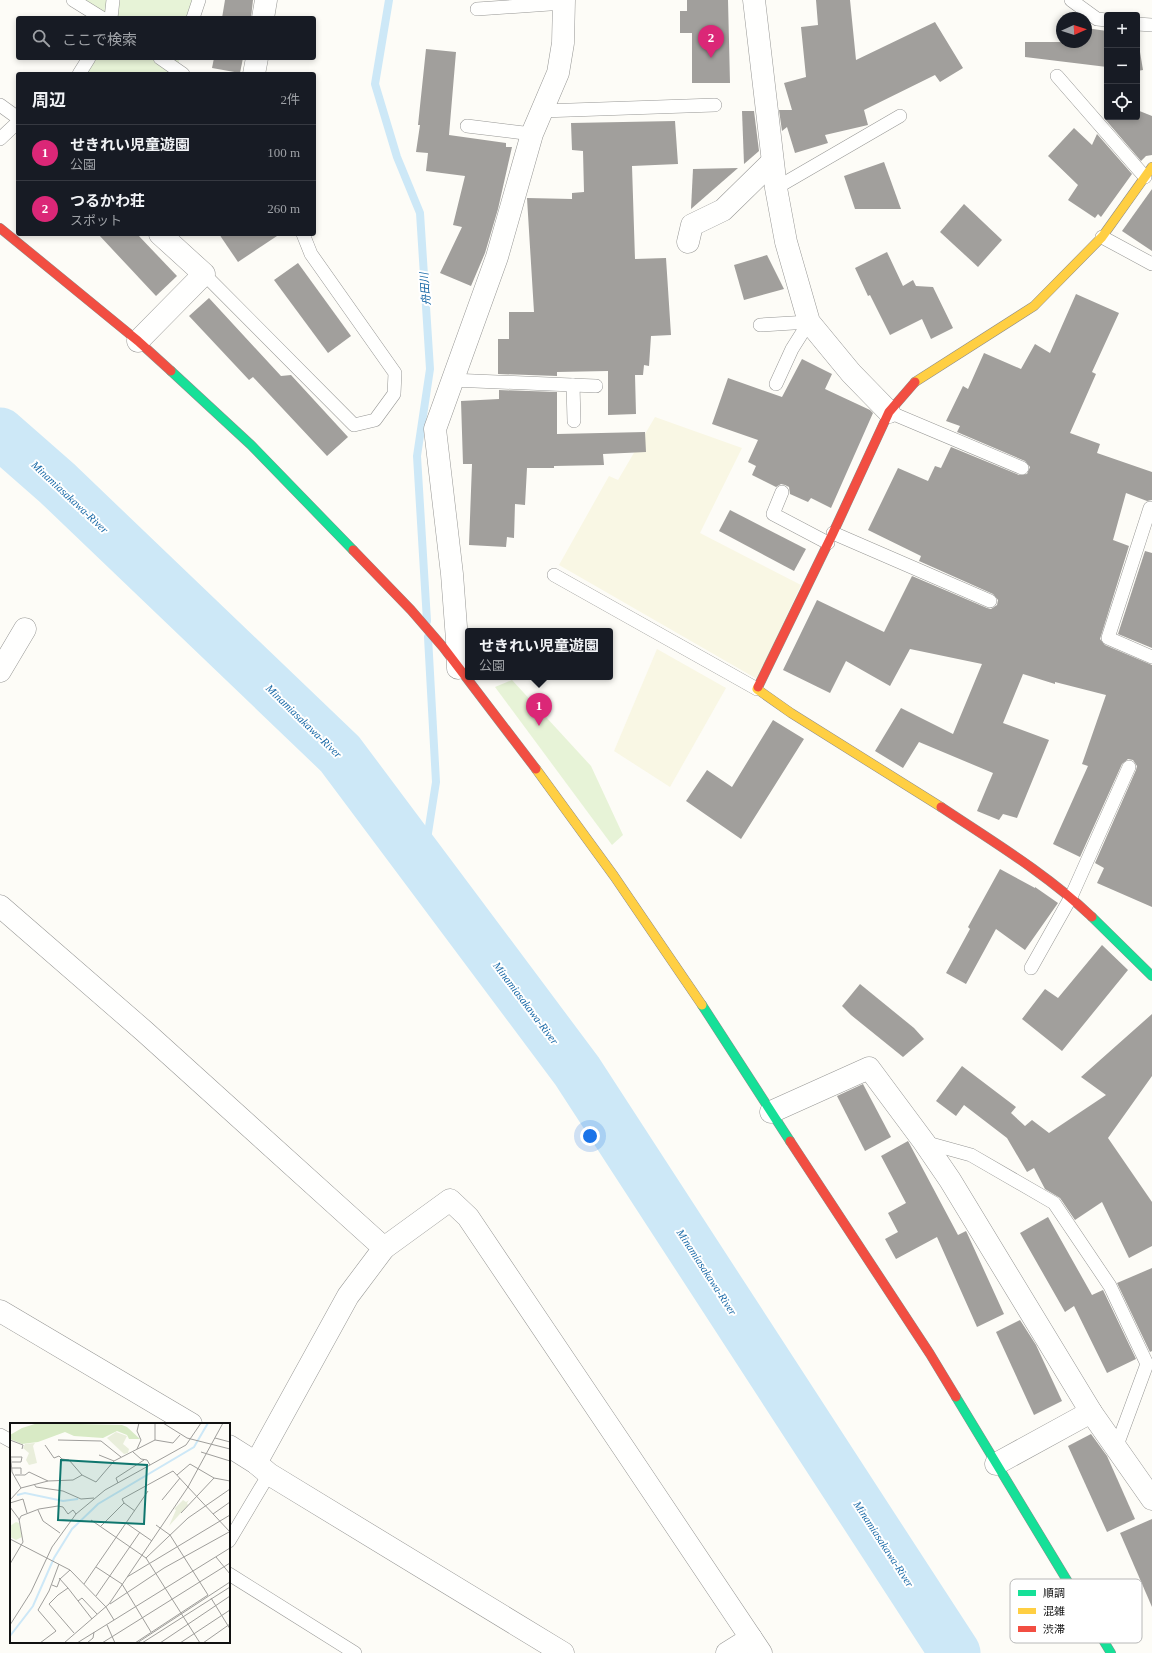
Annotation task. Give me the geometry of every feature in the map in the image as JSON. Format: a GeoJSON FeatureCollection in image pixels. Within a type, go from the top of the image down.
{"type":"FeatureCollection","features":[{"type":"Feature","properties":{"kind":"street"},"geometry":{"type":"LineString","coordinates":[[263,16],[266,0]]}},
{"type":"Feature","properties":{"kind":"street"},"geometry":{"type":"LineString","coordinates":[[754,0],[776,188],[786,242],[810,322],[851,373],[889,412]]}},
{"type":"Feature","properties":{"kind":"street"},"geometry":{"type":"LineString","coordinates":[[458,668],[452,574],[435,429],[451,380],[497,257],[532,134],[558,73],[563,43],[564,1]]}},
{"type":"Feature","properties":{"kind":"street"},"geometry":{"type":"LineString","coordinates":[[254,72],[257,60]]}},
{"type":"Feature","properties":{"kind":"street"},"geometry":{"type":"LineString","coordinates":[[688,242],[692,225],[723,210],[772,162]]}},
{"type":"Feature","properties":{"kind":"street"},"geometry":{"type":"LineString","coordinates":[[1148,172],[1102,237],[1034,306],[915,382],[889,412],[831,538],[757,689],[791,713],[913,789],[1018,858],[1071,897],[1152,976]]}},
{"type":"Feature","properties":{"kind":"street"},"geometry":{"type":"LineString","coordinates":[[0,228],[138,341],[251,445],[411,610],[443,647],[465,677]]}},
{"type":"Feature","properties":{"kind":"street"},"geometry":{"type":"LineString","coordinates":[[138,341],[204,274],[162,236]]}},
{"type":"Feature","properties":{"kind":"street"},"geometry":{"type":"LineString","coordinates":[[0,671],[25,629]]}},
{"type":"Feature","properties":{"kind":"street"},"geometry":{"type":"LineString","coordinates":[[467,680],[553,791],[675,965],[930,1354],[1067,1579]]}},
{"type":"Feature","properties":{"kind":"street"},"geometry":{"type":"LineString","coordinates":[[0,906],[144,1031],[384,1248]]}},
{"type":"Feature","properties":{"kind":"street"},"geometry":{"type":"LineString","coordinates":[[771,1112],[869,1068],[924,1142],[950,1180],[1091,1412],[1152,1499]]}},
{"type":"Feature","properties":{"kind":"street"},"geometry":{"type":"LineString","coordinates":[[263,1468],[348,1296],[384,1248],[450,1200],[468,1217],[756,1646],[727,1653]]}},
{"type":"Feature","properties":{"kind":"street"},"geometry":{"type":"LineString","coordinates":[[2,1317],[189,1423]]}},
{"type":"Feature","properties":{"kind":"street"},"geometry":{"type":"LineString","coordinates":[[996,1464],[1091,1412]]}},
{"type":"Feature","properties":{"kind":"street"},"geometry":{"type":"LineString","coordinates":[[230,1447],[563,1653]]}},
{"type":"Feature","properties":{"kind":"street"},"geometry":{"type":"LineString","coordinates":[[1105,1643],[1111,1653]]}},
{"type":"Feature","properties":{"kind":"lane"},"geometry":{"type":"LineString","coordinates":[[73,0],[99,16]]}},
{"type":"Feature","properties":{"kind":"lane"},"geometry":{"type":"LineString","coordinates":[[111,16],[113,0]]}},
{"type":"Feature","properties":{"kind":"lane"},"geometry":{"type":"LineString","coordinates":[[194,16],[199,0]]}},
{"type":"Feature","properties":{"kind":"lane"},"geometry":{"type":"LineString","coordinates":[[1070,0],[1097,19],[1104,20]]}},
{"type":"Feature","properties":{"kind":"lane"},"geometry":{"type":"LineString","coordinates":[[477,9],[564,1]]}},
{"type":"Feature","properties":{"kind":"lane"},"geometry":{"type":"LineString","coordinates":[[1140,24],[1152,25]]}},
{"type":"Feature","properties":{"kind":"lane"},"geometry":{"type":"LineString","coordinates":[[80,72],[88,60]]}},
{"type":"Feature","properties":{"kind":"lane"},"geometry":{"type":"LineString","coordinates":[[164,60],[180,67]]}},
{"type":"Feature","properties":{"kind":"lane"},"geometry":{"type":"LineString","coordinates":[[1057,76],[1148,172]]}},
{"type":"Feature","properties":{"kind":"lane"},"geometry":{"type":"LineString","coordinates":[[0,105],[16,117]]}},
{"type":"Feature","properties":{"kind":"lane"},"geometry":{"type":"LineString","coordinates":[[542,111],[715,105]]}},
{"type":"Feature","properties":{"kind":"lane"},"geometry":{"type":"LineString","coordinates":[[776,188],[900,116]]}},
{"type":"Feature","properties":{"kind":"lane"},"geometry":{"type":"LineString","coordinates":[[0,139],[16,124]]}},
{"type":"Feature","properties":{"kind":"lane"},"geometry":{"type":"LineString","coordinates":[[467,126],[532,134]]}},
{"type":"Feature","properties":{"kind":"lane"},"geometry":{"type":"LineString","coordinates":[[204,274],[354,425],[375,420],[394,394],[395,373],[311,254],[304,236]]}},
{"type":"Feature","properties":{"kind":"lane"},"geometry":{"type":"LineString","coordinates":[[1102,237],[1152,264]]}},
{"type":"Feature","properties":{"kind":"lane"},"geometry":{"type":"LineString","coordinates":[[760,324],[810,322]]}},
{"type":"Feature","properties":{"kind":"lane"},"geometry":{"type":"LineString","coordinates":[[776,384],[792,349],[810,322]]}},
{"type":"Feature","properties":{"kind":"lane"},"geometry":{"type":"LineString","coordinates":[[451,380],[596,386]]}},
{"type":"Feature","properties":{"kind":"lane"},"geometry":{"type":"LineString","coordinates":[[573,385],[574,421]]}},
{"type":"Feature","properties":{"kind":"lane"},"geometry":{"type":"LineString","coordinates":[[889,412],[1022,468]]}},
{"type":"Feature","properties":{"kind":"lane"},"geometry":{"type":"LineString","coordinates":[[782,492],[773,514],[990,601]]}},
{"type":"Feature","properties":{"kind":"lane"},"geometry":{"type":"LineString","coordinates":[[1150,508],[1108,638],[1152,656]]}},
{"type":"Feature","properties":{"kind":"lane"},"geometry":{"type":"LineString","coordinates":[[554,575],[757,689]]}},
{"type":"Feature","properties":{"kind":"lane"},"geometry":{"type":"LineString","coordinates":[[1031,968],[1071,897],[1129,767]]}},
{"type":"Feature","properties":{"kind":"lane"},"geometry":{"type":"LineString","coordinates":[[924,1142],[971,1155],[1054,1203],[1110,1286],[1147,1364],[1116,1448]]}},
{"type":"Feature","properties":{"kind":"lane"},"geometry":{"type":"LineString","coordinates":[[0,1435],[10,1440]]}},
{"type":"Feature","properties":{"kind":"lane"},"geometry":{"type":"LineString","coordinates":[[230,1539],[263,1468]]}},
{"type":"Feature","properties":{"kind":"lane"},"geometry":{"type":"LineString","coordinates":[[230,1575],[355,1653]]}},
{"type":"Feature","properties":{"kind":"shaded area"},"geometry":{"type":"Polygon","coordinates":[[[655,417],[742,448],[700,533],[801,585],[757,679],[559,565],[609,476],[618,480],[655,417]]]}},
{"type":"Feature","properties":{"kind":"shaded area"},"geometry":{"type":"Polygon","coordinates":[[[657,649],[726,688],[670,787],[614,751],[657,649]]]}},
{"type":"Feature","properties":{"kind":"green space"},"geometry":{"type":"Polygon","coordinates":[[[73,0],[199,0],[194,16],[99,16],[73,0]]]}},
{"type":"Feature","properties":{"kind":"green space"},"geometry":{"type":"Polygon","coordinates":[[[88,60],[179,60],[176,69],[180,72],[80,72],[88,60]]]}},
{"type":"Feature","properties":{"kind":"green space"},"geometry":{"type":"Polygon","coordinates":[[[512,680],[591,766],[623,835],[612,845],[495,687],[512,680]]]}},
{"type":"Feature","properties":{"kind":"building"},"geometry":{"type":"Polygon","coordinates":[[[225,0],[253,0],[251,16],[222,16],[225,0]]]}},
{"type":"Feature","properties":{"kind":"building"},"geometry":{"type":"Polygon","coordinates":[[[687,0],[728,0],[730,83],[692,83],[692,33],[680,33],[680,11],[687,11],[687,0]]]}},
{"type":"Feature","properties":{"kind":"building"},"geometry":{"type":"Polygon","coordinates":[[[816,0],[850,0],[856,60],[935,22],[963,68],[940,82],[935,75],[864,110],[868,125],[825,135],[828,143],[795,153],[787,127],[782,131],[779,110],[792,110],[784,83],[806,77],[801,27],[818,25],[816,0]]]}},
{"type":"Feature","properties":{"kind":"building"},"geometry":{"type":"Polygon","coordinates":[[[1092,29],[1104,31],[1104,67],[1025,57],[1025,42],[1056,42],[1056,48],[1092,48],[1092,29]]]}},
{"type":"Feature","properties":{"kind":"building"},"geometry":{"type":"Polygon","coordinates":[[[426,49],[456,52],[449,135],[506,143],[506,147],[512,147],[498,209],[485,253],[471,286],[440,273],[462,227],[453,225],[465,176],[426,171],[428,153],[416,152],[420,125],[418,125],[426,49]]]}},
{"type":"Feature","properties":{"kind":"building"},"geometry":{"type":"Polygon","coordinates":[[[1140,52],[1143,70],[1140,70],[1140,52]]]}},
{"type":"Feature","properties":{"kind":"building"},"geometry":{"type":"Polygon","coordinates":[[[214,60],[243,60],[240,72],[212,68],[214,60]]]}},
{"type":"Feature","properties":{"kind":"building"},"geometry":{"type":"Polygon","coordinates":[[[742,111],[754,111],[759,151],[744,164],[742,111]]]}},
{"type":"Feature","properties":{"kind":"building"},"geometry":{"type":"Polygon","coordinates":[[[1140,111],[1152,116],[1152,155],[1146,156],[1141,161],[1106,120],[1140,120],[1140,111]]]}},
{"type":"Feature","properties":{"kind":"building"},"geometry":{"type":"Polygon","coordinates":[[[675,121],[678,164],[632,166],[635,259],[666,258],[671,335],[651,336],[649,366],[644,365],[643,375],[635,375],[636,414],[608,415],[608,371],[557,372],[557,376],[498,374],[498,339],[509,339],[509,312],[534,312],[527,198],[572,199],[572,193],[584,192],[583,151],[572,150],[571,123],[675,121]]]}},
{"type":"Feature","properties":{"kind":"building"},"geometry":{"type":"Polygon","coordinates":[[[1074,128],[1092,145],[1097,134],[1132,174],[1101,217],[1098,214],[1095,218],[1068,200],[1078,185],[1048,156],[1074,128]]]}},
{"type":"Feature","properties":{"kind":"building"},"geometry":{"type":"Polygon","coordinates":[[[884,162],[901,209],[855,209],[844,176],[884,162]]]}},
{"type":"Feature","properties":{"kind":"building"},"geometry":{"type":"Polygon","coordinates":[[[738,168],[691,209],[693,169],[738,168]]]}},
{"type":"Feature","properties":{"kind":"building"},"geometry":{"type":"Polygon","coordinates":[[[1152,189],[1152,251],[1122,231],[1152,189]]]}},
{"type":"Feature","properties":{"kind":"building"},"geometry":{"type":"Polygon","coordinates":[[[964,204],[1002,240],[978,267],[940,232],[964,204]]]}},
{"type":"Feature","properties":{"kind":"building"},"geometry":{"type":"Polygon","coordinates":[[[100,236],[139,236],[177,276],[156,296],[100,236]]]}},
{"type":"Feature","properties":{"kind":"building"},"geometry":{"type":"Polygon","coordinates":[[[220,236],[277,236],[238,262],[220,236]]]}},
{"type":"Feature","properties":{"kind":"building"},"geometry":{"type":"Polygon","coordinates":[[[887,252],[903,286],[913,280],[916,286],[933,287],[953,328],[931,339],[922,319],[890,335],[870,295],[868,296],[855,268],[887,252]]]}},
{"type":"Feature","properties":{"kind":"building"},"geometry":{"type":"Polygon","coordinates":[[[767,255],[784,289],[744,300],[734,265],[767,255]]]}},
{"type":"Feature","properties":{"kind":"building"},"geometry":{"type":"Polygon","coordinates":[[[298,263],[351,336],[328,353],[274,280],[298,263]]]}},
{"type":"Feature","properties":{"kind":"building"},"geometry":{"type":"Polygon","coordinates":[[[1076,294],[1119,313],[1092,372],[1096,374],[1070,433],[1100,444],[1097,453],[1152,472],[1152,500],[1147,501],[1126,493],[1113,540],[1129,546],[1100,639],[1105,645],[1152,665],[1152,907],[1097,883],[1104,868],[1095,863],[1136,770],[1137,766],[1133,760],[1128,759],[1122,764],[1080,857],[1053,844],[1088,766],[1082,764],[1106,695],[1055,682],[1055,684],[1023,674],[1003,723],[1049,740],[1017,818],[1003,814],[999,820],[977,811],[993,773],[919,742],[903,768],[875,751],[901,708],[953,734],[982,664],[910,649],[890,686],[846,661],[830,693],[783,670],[817,600],[884,632],[912,576],[987,608],[991,609],[997,605],[998,600],[993,594],[919,561],[921,556],[868,530],[898,468],[928,481],[935,466],[941,468],[951,447],[1019,475],[1027,474],[1030,467],[1025,461],[957,432],[960,426],[946,421],[963,386],[968,389],[984,353],[1021,369],[1035,344],[1050,353],[1076,294]]]}},
{"type":"Feature","properties":{"kind":"building"},"geometry":{"type":"Polygon","coordinates":[[[209,298],[281,376],[291,375],[348,437],[327,456],[253,377],[249,380],[189,316],[209,298]]]}},
{"type":"Feature","properties":{"kind":"building"},"geometry":{"type":"Polygon","coordinates":[[[802,359],[832,374],[825,389],[870,410],[873,413],[831,508],[811,498],[808,502],[790,494],[789,487],[785,485],[781,484],[776,487],[752,475],[756,466],[748,462],[758,440],[712,424],[728,378],[782,397],[802,359]]]}},
{"type":"Feature","properties":{"kind":"building"},"geometry":{"type":"Polygon","coordinates":[[[499,390],[557,392],[557,434],[645,432],[646,452],[603,454],[604,465],[527,468],[525,505],[515,504],[514,538],[507,537],[506,547],[469,545],[472,464],[463,464],[461,401],[499,399],[499,390]]]}},
{"type":"Feature","properties":{"kind":"building"},"geometry":{"type":"Polygon","coordinates":[[[730,510],[806,549],[794,571],[719,531],[730,510]]]}},
{"type":"Feature","properties":{"kind":"building"},"geometry":{"type":"Polygon","coordinates":[[[1145,551],[1152,553],[1152,648],[1118,634],[1145,551]]]}},
{"type":"Feature","properties":{"kind":"building"},"geometry":{"type":"Polygon","coordinates":[[[773,720],[804,739],[741,839],[686,801],[707,770],[732,787],[773,720]]]}},
{"type":"Feature","properties":{"kind":"building"},"geometry":{"type":"Polygon","coordinates":[[[1000,869],[1035,887],[1058,903],[1025,950],[996,929],[966,984],[946,973],[970,929],[968,927],[1000,869]]]}},
{"type":"Feature","properties":{"kind":"building"},"geometry":{"type":"Polygon","coordinates":[[[1102,945],[1128,970],[1062,1051],[1022,1019],[1045,989],[1058,998],[1102,945]]]}},
{"type":"Feature","properties":{"kind":"building"},"geometry":{"type":"Polygon","coordinates":[[[860,984],[914,1028],[924,1039],[903,1057],[842,1006],[860,984]]]}},
{"type":"Feature","properties":{"kind":"building"},"geometry":{"type":"Polygon","coordinates":[[[1152,1014],[1152,1076],[1108,1138],[1152,1202],[1152,1246],[1129,1258],[1102,1202],[1075,1220],[1060,1198],[1045,1189],[1034,1168],[1027,1172],[1007,1138],[964,1105],[956,1116],[936,1101],[962,1066],[1016,1107],[1011,1113],[1025,1126],[1032,1120],[1049,1133],[1106,1095],[1081,1077],[1152,1014]]]}},
{"type":"Feature","properties":{"kind":"building"},"geometry":{"type":"Polygon","coordinates":[[[863,1084],[891,1137],[865,1151],[837,1096],[863,1084]]]}},
{"type":"Feature","properties":{"kind":"building"},"geometry":{"type":"Polygon","coordinates":[[[908,1141],[958,1235],[966,1231],[1004,1314],[977,1327],[937,1237],[896,1259],[885,1239],[898,1232],[888,1213],[906,1203],[881,1156],[908,1141]]]}},
{"type":"Feature","properties":{"kind":"building"},"geometry":{"type":"Polygon","coordinates":[[[1048,1217],[1092,1295],[1103,1290],[1136,1359],[1107,1373],[1074,1306],[1065,1312],[1020,1233],[1048,1217]]]}},
{"type":"Feature","properties":{"kind":"building"},"geometry":{"type":"Polygon","coordinates":[[[1152,1268],[1152,1351],[1150,1352],[1117,1283],[1152,1268]]]}},
{"type":"Feature","properties":{"kind":"building"},"geometry":{"type":"Polygon","coordinates":[[[1020,1320],[1036,1345],[1062,1401],[1034,1415],[996,1332],[1020,1320]]]}},
{"type":"Feature","properties":{"kind":"building"},"geometry":{"type":"Polygon","coordinates":[[[1091,1434],[1107,1456],[1135,1519],[1107,1532],[1068,1446],[1091,1434]]]}},
{"type":"Feature","properties":{"kind":"building"},"geometry":{"type":"Polygon","coordinates":[[[1152,1519],[1152,1607],[1142,1584],[1142,1579],[1140,1579],[1120,1533],[1152,1519]]]}},
{"type":"Feature","properties":{"kind":"waterway","name":"舟田川"},"geometry":{"type":"LineString","coordinates":[[389,0],[375,84],[397,157],[420,213],[430,369],[417,456],[427,621]]}},
{"type":"Feature","properties":{"kind":"waterway","name":"Minamiasakawa-River"},"geometry":{"type":"LineString","coordinates":[[0,433],[57,483],[340,754],[577,1071],[955,1653]]}},
{"type":"Feature","properties":{"kind":"waterway"},"geometry":{"type":"LineString","coordinates":[[423,865],[436,782],[428,637]]}},
{"type":"Feature","properties":{"kind":"traffic: fast"},"geometry":{"type":"LineString","coordinates":[[171,371],[251,445],[353,550]]}},
{"type":"Feature","properties":{"kind":"traffic: fast"},"geometry":{"type":"LineString","coordinates":[[1092,917],[1152,976]]}},
{"type":"Feature","properties":{"kind":"traffic: fast"},"geometry":{"type":"LineString","coordinates":[[702,1005],[790,1141]]}},
{"type":"Feature","properties":{"kind":"traffic: fast"},"geometry":{"type":"LineString","coordinates":[[956,1397],[1066,1579]]}},
{"type":"Feature","properties":{"kind":"traffic: fast"},"geometry":{"type":"LineString","coordinates":[[1105,1643],[1111,1653]]}},
{"type":"Feature","properties":{"kind":"traffic: slow"},"geometry":{"type":"LineString","coordinates":[[915,382],[1034,306],[1102,237],[1152,167]]}},
{"type":"Feature","properties":{"kind":"traffic: slow"},"geometry":{"type":"LineString","coordinates":[[758,687],[757,689],[791,713],[941,807]]}},
{"type":"Feature","properties":{"kind":"traffic: slow"},"geometry":{"type":"LineString","coordinates":[[536,769],[614,876],[702,1005]]}},
{"type":"Feature","properties":{"kind":"traffic: jam"},"geometry":{"type":"LineString","coordinates":[[0,228],[138,341],[171,371]]}},
{"type":"Feature","properties":{"kind":"traffic: jam"},"geometry":{"type":"LineString","coordinates":[[758,687],[833,533],[889,412],[915,382]]}},
{"type":"Feature","properties":{"kind":"traffic: jam"},"geometry":{"type":"LineString","coordinates":[[353,550],[411,610],[443,647],[465,676]]}},
{"type":"Feature","properties":{"kind":"traffic: jam"},"geometry":{"type":"LineString","coordinates":[[468,680],[536,769]]}},
{"type":"Feature","properties":{"kind":"traffic: jam"},"geometry":{"type":"LineString","coordinates":[[941,807],[1038,872],[1057,886],[1092,917]]}},
{"type":"Feature","properties":{"kind":"traffic: jam"},"geometry":{"type":"LineString","coordinates":[[790,1141],[930,1354],[956,1397]]}},
{"type":"Feature","properties":{"kind":"place","name":"つるかわ荘"},"geometry":{"type":"Point","coordinates":[711,58]}},
{"type":"Feature","properties":{"kind":"place","name":"せきれい児童遊園"},"geometry":{"type":"Point","coordinates":[539,726]}}]}
